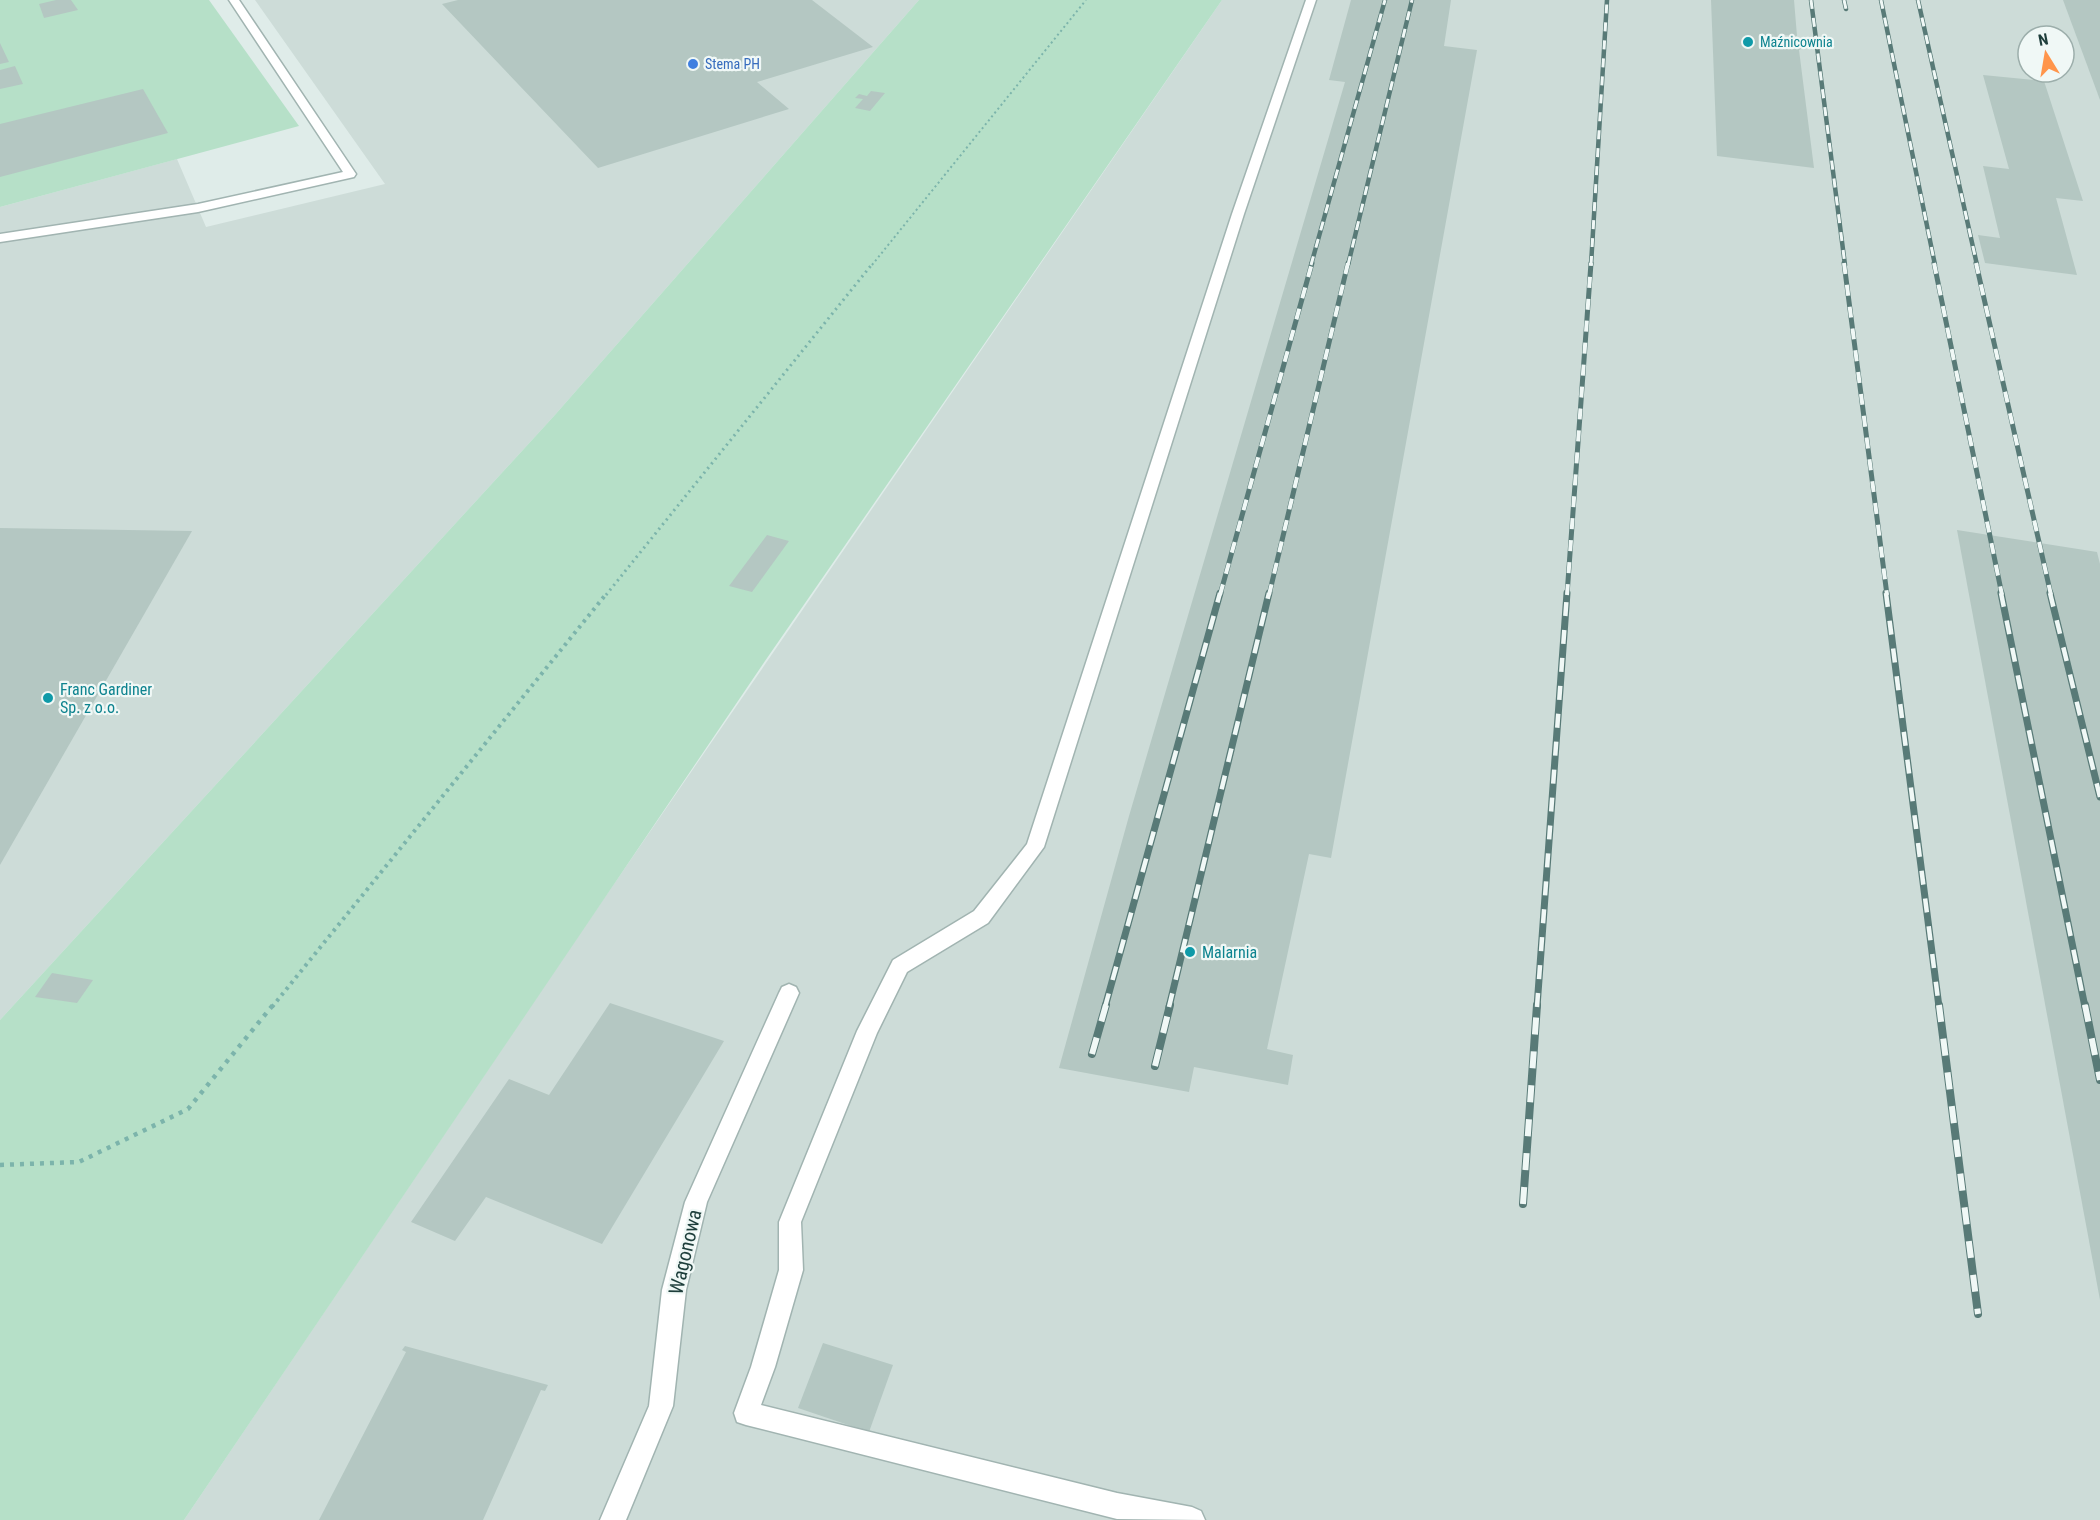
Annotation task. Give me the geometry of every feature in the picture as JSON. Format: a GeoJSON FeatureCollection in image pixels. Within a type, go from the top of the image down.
{"type":"FeatureCollection","features":[{"type":"Feature","properties":{"kind":"lane"},"geometry":{"type":"LineString","coordinates":[[0,238],[187,210],[350,174],[291,81],[234,0]]}},
{"type":"Feature","properties":{"kind":"lane"},"geometry":{"type":"LineString","coordinates":[[1192,1520],[1117,1506],[746,1413],[763,1367],[791,1269],[790,1222],[867,1031],[900,966],[981,916],[1035,847],[1216,288],[1238,213],[1311,0]]}},
{"type":"Feature","properties":{"kind":"lane","name":"Wagonowa"},"geometry":{"type":"LineString","coordinates":[[613,1520],[661,1406],[674,1290],[696,1202],[789,993]]}},
{"type":"Feature","properties":{"kind":"path"},"geometry":{"type":"LineString","coordinates":[[0,1165],[79,1162],[188,1109],[1086,0]]}},
{"type":"Feature","properties":{"kind":"shaded area","name":"Franc Gardiner Sp. z o.o."},"geometry":{"type":"Polygon","coordinates":[[[255,0],[919,0],[554,416],[0,1020],[0,207],[177,159],[206,227],[385,184],[255,0]]]}},
{"type":"Feature","properties":{"kind":"shaded area"},"geometry":{"type":"Polygon","coordinates":[[[1222,0],[2100,0],[2100,1520],[184,1520],[581,932],[1222,0]]]}},
{"type":"Feature","properties":{"kind":"green space"},"geometry":{"type":"Polygon","coordinates":[[[0,0],[209,0],[299,126],[0,207],[0,0]]]}},
{"type":"Feature","properties":{"kind":"green space"},"geometry":{"type":"Polygon","coordinates":[[[919,0],[1222,0],[765,661],[184,1520],[0,1520],[0,1020],[554,416],[919,0]]]}},
{"type":"Feature","properties":{"kind":"building"},"geometry":{"type":"Polygon","coordinates":[[[56,0],[71,0],[78,10],[44,18],[39,4],[56,0]]]}},
{"type":"Feature","properties":{"kind":"building","name":"Stema PH"},"geometry":{"type":"Polygon","coordinates":[[[458,0],[812,0],[873,47],[757,82],[789,109],[598,168],[442,4],[458,0]]]}},
{"type":"Feature","properties":{"kind":"building"},"geometry":{"type":"Polygon","coordinates":[[[1351,0],[1451,0],[1444,46],[1477,50],[1331,858],[1309,854],[1267,1049],[1293,1055],[1288,1085],[1194,1067],[1189,1092],[1059,1068],[1129,816],[1345,82],[1329,80],[1351,0]]]}},
{"type":"Feature","properties":{"kind":"building"},"geometry":{"type":"Polygon","coordinates":[[[1711,0],[1794,0],[1797,36],[1781,36],[1796,38],[1802,42],[1803,48],[1799,50],[1814,168],[1717,156],[1711,0]]]}},
{"type":"Feature","properties":{"kind":"building"},"geometry":{"type":"Polygon","coordinates":[[[2063,0],[2100,0],[2100,100],[2076,35],[2076,24],[2072,24],[2063,0]]]}},
{"type":"Feature","properties":{"kind":"building"},"geometry":{"type":"Polygon","coordinates":[[[0,43],[9,62],[0,64],[0,43]]]}},
{"type":"Feature","properties":{"kind":"building"},"geometry":{"type":"Polygon","coordinates":[[[15,66],[23,84],[0,89],[0,70],[15,66]]]}},
{"type":"Feature","properties":{"kind":"building"},"geometry":{"type":"Polygon","coordinates":[[[1983,75],[2016,78],[2016,84],[2045,84],[2083,201],[2056,198],[2077,275],[1985,263],[1978,235],[2000,238],[1983,166],[2009,169],[1983,75]]]}},
{"type":"Feature","properties":{"kind":"building"},"geometry":{"type":"Polygon","coordinates":[[[143,89],[168,133],[0,177],[0,124],[143,89]]]}},
{"type":"Feature","properties":{"kind":"building"},"geometry":{"type":"Polygon","coordinates":[[[871,91],[885,93],[870,111],[855,108],[863,99],[855,98],[859,94],[867,96],[871,91]]]}},
{"type":"Feature","properties":{"kind":"building","name":"Franc Gardiner Sp. z o.o."},"geometry":{"type":"Polygon","coordinates":[[[0,528],[192,531],[0,865],[0,528]]]}},
{"type":"Feature","properties":{"kind":"building"},"geometry":{"type":"Polygon","coordinates":[[[1957,530],[2097,552],[2100,564],[2100,1300],[1957,530]]]}},
{"type":"Feature","properties":{"kind":"building"},"geometry":{"type":"Polygon","coordinates":[[[767,535],[789,541],[752,592],[729,586],[767,535]]]}},
{"type":"Feature","properties":{"kind":"building"},"geometry":{"type":"Polygon","coordinates":[[[52,973],[93,980],[77,1003],[35,997],[52,973]]]}},
{"type":"Feature","properties":{"kind":"building"},"geometry":{"type":"Polygon","coordinates":[[[610,1003],[724,1041],[602,1244],[486,1197],[455,1241],[411,1222],[509,1079],[549,1095],[610,1003]]]}},
{"type":"Feature","properties":{"kind":"building"},"geometry":{"type":"Polygon","coordinates":[[[823,1343],[893,1365],[869,1432],[798,1408],[823,1343]]]}},
{"type":"Feature","properties":{"kind":"building"},"geometry":{"type":"Polygon","coordinates":[[[405,1346],[548,1385],[545,1391],[541,1390],[483,1520],[319,1520],[406,1352],[402,1350],[405,1346]]]}},
{"type":"Feature","properties":{"kind":"railway"},"geometry":{"type":"LineString","coordinates":[[1311,265],[1385,0]]}},
{"type":"Feature","properties":{"kind":"railway"},"geometry":{"type":"LineString","coordinates":[[1348,265],[1412,0]]}},
{"type":"Feature","properties":{"kind":"railway"},"geometry":{"type":"LineString","coordinates":[[1591,265],[1607,0]]}},
{"type":"Feature","properties":{"kind":"railway"},"geometry":{"type":"LineString","coordinates":[[1811,0],[1845,265]]}},
{"type":"Feature","properties":{"kind":"railway"},"geometry":{"type":"LineString","coordinates":[[1844,0],[1846,9]]}},
{"type":"Feature","properties":{"kind":"railway"},"geometry":{"type":"LineString","coordinates":[[1881,0],[1935,265]]}},
{"type":"Feature","properties":{"kind":"railway"},"geometry":{"type":"LineString","coordinates":[[1918,0],[1977,265]]}},
{"type":"Feature","properties":{"kind":"railway"},"geometry":{"type":"LineString","coordinates":[[1220,595],[1312,263]]}},
{"type":"Feature","properties":{"kind":"railway"},"geometry":{"type":"LineString","coordinates":[[1269,595],[1348,263]]}},
{"type":"Feature","properties":{"kind":"railway"},"geometry":{"type":"LineString","coordinates":[[1567,595],[1591,263]]}},
{"type":"Feature","properties":{"kind":"railway"},"geometry":{"type":"LineString","coordinates":[[1844,263],[1887,595]]}},
{"type":"Feature","properties":{"kind":"railway"},"geometry":{"type":"LineString","coordinates":[[1934,263],[2002,595]]}},
{"type":"Feature","properties":{"kind":"railway"},"geometry":{"type":"LineString","coordinates":[[1976,263],[2051,595]]}},
{"type":"Feature","properties":{"kind":"railway"},"geometry":{"type":"LineString","coordinates":[[1105,1007],[1220,593]]}},
{"type":"Feature","properties":{"kind":"railway"},"geometry":{"type":"LineString","coordinates":[[1169,1007],[1269,593]]}},
{"type":"Feature","properties":{"kind":"railway"},"geometry":{"type":"LineString","coordinates":[[1537,1007],[1567,593]]}},
{"type":"Feature","properties":{"kind":"railway"},"geometry":{"type":"LineString","coordinates":[[1886,593],[1939,1007]]}},
{"type":"Feature","properties":{"kind":"railway"},"geometry":{"type":"LineString","coordinates":[[2001,593],[2085,1007]]}},
{"type":"Feature","properties":{"kind":"railway"},"geometry":{"type":"LineString","coordinates":[[2050,593],[2100,797]]}},
{"type":"Feature","properties":{"kind":"railway"},"geometry":{"type":"LineString","coordinates":[[1092,1054],[1106,1005]]}},
{"type":"Feature","properties":{"kind":"railway"},"geometry":{"type":"LineString","coordinates":[[1155,1066],[1170,1005]]}},
{"type":"Feature","properties":{"kind":"railway"},"geometry":{"type":"LineString","coordinates":[[1523,1204],[1537,1005]]}},
{"type":"Feature","properties":{"kind":"railway"},"geometry":{"type":"LineString","coordinates":[[1939,1005],[1978,1314]]}},
{"type":"Feature","properties":{"kind":"railway"},"geometry":{"type":"LineString","coordinates":[[2085,1005],[2100,1080]]}},
{"type":"Feature","properties":{"kind":"place","name":"Maźnicownia"},"geometry":{"type":"Point","coordinates":[1748,42]}},
{"type":"Feature","properties":{"kind":"place","name":"Stema PH"},"geometry":{"type":"Point","coordinates":[693,64]}},
{"type":"Feature","properties":{"kind":"place","name":"Franc Gardiner Sp. z o.o."},"geometry":{"type":"Point","coordinates":[48,698]}},
{"type":"Feature","properties":{"kind":"place","name":"Malarnia"},"geometry":{"type":"Point","coordinates":[1190,952]}}]}
